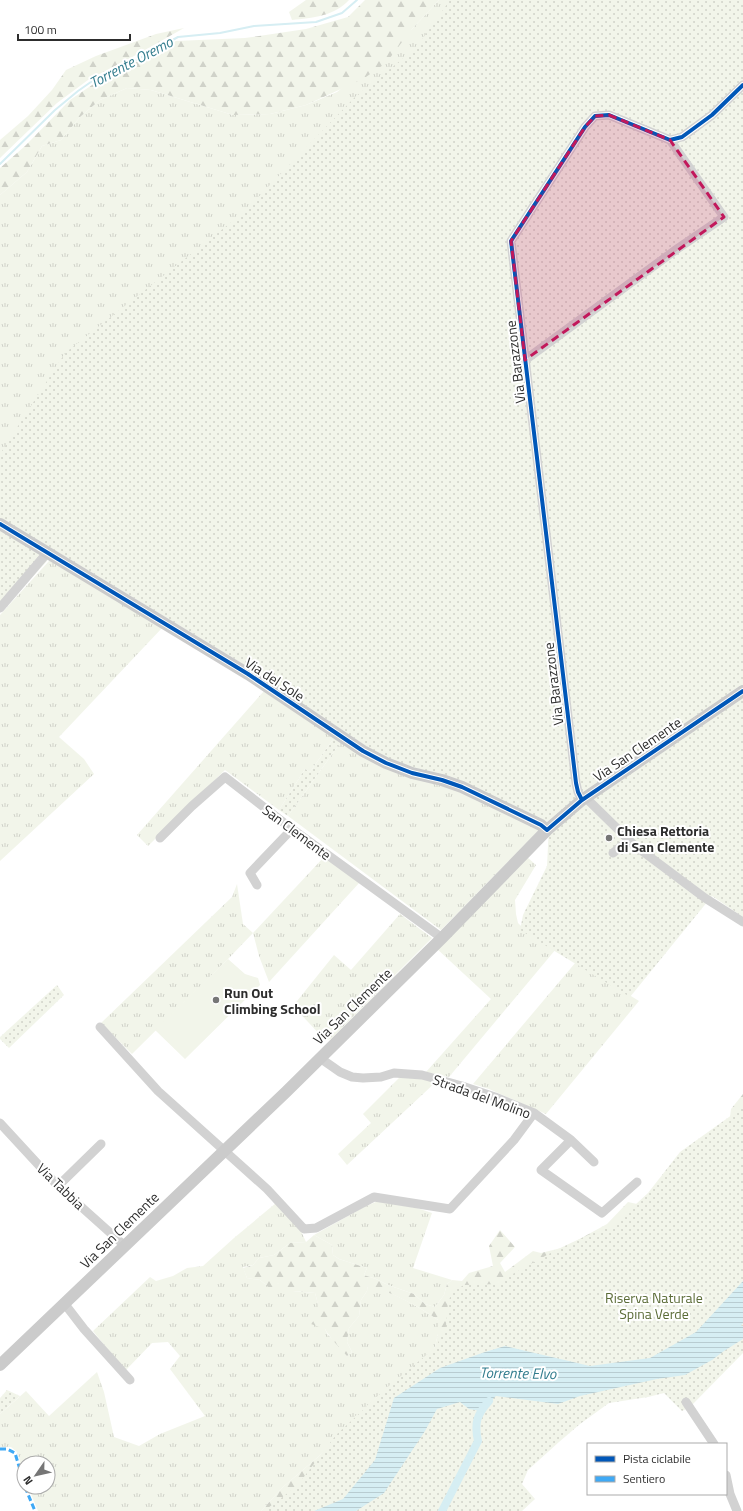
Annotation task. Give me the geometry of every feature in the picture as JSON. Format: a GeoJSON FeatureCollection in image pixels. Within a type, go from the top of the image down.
{"type":"FeatureCollection","features":[{"type":"Feature","properties":{"kind":"street"},"geometry":{"type":"LineString","coordinates":[[526,360],[677,248],[724,217],[670,140],[682,136],[712,115],[743,86]]}},
{"type":"Feature","properties":{"kind":"street","name":"Via Barazzone"},"geometry":{"type":"LineString","coordinates":[[584,799],[578,792],[576,783],[511,241],[581,133],[595,116],[609,115],[670,140]]}},
{"type":"Feature","properties":{"kind":"street","name":"Via del Sole"},"geometry":{"type":"LineString","coordinates":[[0,524],[248,674],[363,751],[386,763],[462,787],[541,825],[547,830]]}},
{"type":"Feature","properties":{"kind":"street"},"geometry":{"type":"LineString","coordinates":[[0,608],[47,553]]}},
{"type":"Feature","properties":{"kind":"street","name":"Via San Clemente"},"geometry":{"type":"LineString","coordinates":[[0,1365],[320,1058],[442,938],[547,830],[584,799],[743,691]]}},
{"type":"Feature","properties":{"kind":"street","name":"San Clemente"},"geometry":{"type":"LineString","coordinates":[[160,838],[192,806],[225,777],[292,829],[442,938]]}},
{"type":"Feature","properties":{"kind":"street"},"geometry":{"type":"LineString","coordinates":[[584,799],[628,840],[705,898],[743,922]]}},
{"type":"Feature","properties":{"kind":"street"},"geometry":{"type":"LineString","coordinates":[[257,885],[250,873],[292,829]]}},
{"type":"Feature","properties":{"kind":"street"},"geometry":{"type":"LineString","coordinates":[[613,853],[628,840]]}},
{"type":"Feature","properties":{"kind":"street"},"geometry":{"type":"LineString","coordinates":[[100,1027],[158,1091],[267,1189],[304,1229],[309,1230],[316,1228],[374,1196],[450,1209],[514,1140],[534,1113]]}},
{"type":"Feature","properties":{"kind":"street","name":"Strada del Molino"},"geometry":{"type":"LineString","coordinates":[[320,1058],[340,1072],[352,1077],[381,1077],[394,1073],[422,1075],[462,1086],[534,1113],[571,1140],[594,1162]]}},
{"type":"Feature","properties":{"kind":"street","name":"Via Tabbia"},"geometry":{"type":"LineString","coordinates":[[0,1124],[58,1186],[125,1246]]}},
{"type":"Feature","properties":{"kind":"street"},"geometry":{"type":"LineString","coordinates":[[571,1140],[541,1170],[602,1213],[637,1182]]}},
{"type":"Feature","properties":{"kind":"street"},"geometry":{"type":"LineString","coordinates":[[58,1186],[101,1144]]}},
{"type":"Feature","properties":{"kind":"street"},"geometry":{"type":"LineString","coordinates":[[64,1303],[130,1380]]}},
{"type":"Feature","properties":{"kind":"street"},"geometry":{"type":"LineString","coordinates":[[686,1402],[713,1443]]}},
{"type":"Feature","properties":{"kind":"street"},"geometry":{"type":"LineString","coordinates":[[727,1480],[730,1494],[737,1511]]}},
{"type":"Feature","properties":{"kind":"highlighted area"},"geometry":{"type":"Polygon","coordinates":[[[609,115],[670,140],[724,217],[525,360],[511,241],[585,127],[595,116],[609,115]]]}},
{"type":"Feature","properties":{"kind":"green space"},"geometry":{"type":"Polygon","coordinates":[[[306,0],[349,0],[337,10],[330,13],[315,17],[292,20],[289,12],[306,0]]]}},
{"type":"Feature","properties":{"kind":"green space"},"geometry":{"type":"Polygon","coordinates":[[[365,0],[439,0],[412,29],[386,63],[363,79],[306,105],[270,114],[233,115],[151,90],[127,88],[100,100],[80,117],[61,140],[42,146],[27,172],[0,195],[0,168],[25,146],[70,100],[92,85],[176,41],[245,38],[306,29],[348,17],[365,0]]]}},
{"type":"Feature","properties":{"kind":"green space"},"geometry":{"type":"Polygon","coordinates":[[[439,0],[743,0],[0,520],[0,195],[27,172],[42,146],[61,140],[80,117],[100,100],[127,88],[151,90],[233,115],[270,114],[306,105],[337,92],[412,29],[439,0]]]}},
{"type":"Feature","properties":{"kind":"green space"},"geometry":{"type":"Polygon","coordinates":[[[450,0],[743,0],[743,917],[712,896],[630,997],[520,930],[523,915],[547,866],[549,825],[390,762],[238,661],[56,551],[0,613],[0,454],[65,353],[243,213],[355,97],[416,48],[450,0]]]}},
{"type":"Feature","properties":{"kind":"green space"},"geometry":{"type":"Polygon","coordinates":[[[184,28],[88,80],[57,103],[0,158],[0,140],[28,116],[52,90],[66,70],[96,56],[156,34],[184,28]]]}},
{"type":"Feature","properties":{"kind":"green space"},"geometry":{"type":"Polygon","coordinates":[[[53,559],[163,627],[59,737],[84,759],[94,774],[0,861],[0,615],[49,561],[53,559]]]}},
{"type":"Feature","properties":{"kind":"green space"},"geometry":{"type":"Polygon","coordinates":[[[264,691],[336,735],[310,772],[305,769],[279,810],[225,770],[148,846],[137,835],[264,691]]]}},
{"type":"Feature","properties":{"kind":"green space"},"geometry":{"type":"Polygon","coordinates":[[[336,735],[343,739],[288,816],[279,810],[305,769],[310,772],[336,735]]]}},
{"type":"Feature","properties":{"kind":"green space"},"geometry":{"type":"Polygon","coordinates":[[[343,739],[449,785],[539,830],[441,930],[288,816],[343,739]]]}},
{"type":"Feature","properties":{"kind":"green space"},"geometry":{"type":"Polygon","coordinates":[[[324,857],[360,882],[269,982],[259,956],[253,933],[324,857]]]}},
{"type":"Feature","properties":{"kind":"green space"},"geometry":{"type":"Polygon","coordinates":[[[527,857],[536,865],[515,900],[518,923],[556,949],[449,1077],[426,1072],[491,999],[436,948],[527,857]]]}},
{"type":"Feature","properties":{"kind":"green space"},"geometry":{"type":"Polygon","coordinates":[[[237,884],[243,924],[253,933],[132,1054],[101,1023],[232,897],[237,884]]]}},
{"type":"Feature","properties":{"kind":"green space"},"geometry":{"type":"Polygon","coordinates":[[[400,914],[432,938],[331,1039],[325,1040],[293,1006],[334,955],[351,970],[400,914]]]}},
{"type":"Feature","properties":{"kind":"green space","name":"Run Out Climbing School"},"geometry":{"type":"Polygon","coordinates":[[[228,959],[245,974],[258,978],[260,985],[185,1059],[155,1030],[228,959]]]}},
{"type":"Feature","properties":{"kind":"green space"},"geometry":{"type":"Polygon","coordinates":[[[576,962],[639,1001],[546,1114],[489,1089],[473,1084],[576,962]]]}},
{"type":"Feature","properties":{"kind":"green space"},"geometry":{"type":"Polygon","coordinates":[[[57,985],[64,995],[9,1048],[0,1039],[0,1037],[57,985]]]}},
{"type":"Feature","properties":{"kind":"green space"},"geometry":{"type":"Polygon","coordinates":[[[400,1077],[438,1080],[347,1165],[338,1154],[371,1123],[363,1114],[400,1077]]]}},
{"type":"Feature","properties":{"kind":"green space"},"geometry":{"type":"Polygon","coordinates":[[[743,1094],[743,1130],[728,1131],[731,1109],[743,1094]]]}},
{"type":"Feature","properties":{"kind":"green space","name":"Riserva Naturale Spina Verde"},"geometry":{"type":"Polygon","coordinates":[[[743,1107],[743,1353],[690,1407],[682,1411],[664,1393],[609,1403],[580,1424],[528,1470],[522,1484],[535,1499],[522,1511],[264,1511],[297,1486],[336,1435],[390,1385],[436,1347],[446,1326],[448,1302],[453,1291],[464,1285],[499,1284],[509,1276],[556,1250],[588,1235],[611,1227],[648,1193],[680,1152],[743,1107]]]}},
{"type":"Feature","properties":{"kind":"green space"},"geometry":{"type":"Polygon","coordinates":[[[378,1201],[417,1208],[432,1213],[413,1268],[452,1280],[447,1284],[444,1295],[435,1307],[425,1304],[414,1294],[364,1275],[367,1268],[339,1259],[333,1255],[332,1245],[314,1235],[364,1207],[378,1201]]]}},
{"type":"Feature","properties":{"kind":"green space"},"geometry":{"type":"Polygon","coordinates":[[[628,1202],[646,1206],[314,1511],[261,1511],[283,1487],[325,1451],[357,1414],[388,1388],[432,1359],[438,1334],[438,1320],[422,1309],[404,1300],[368,1285],[367,1291],[361,1300],[359,1316],[349,1328],[347,1342],[352,1352],[347,1356],[325,1329],[311,1324],[318,1309],[315,1293],[294,1291],[287,1296],[278,1283],[271,1289],[260,1280],[247,1278],[243,1268],[253,1265],[259,1258],[274,1255],[290,1243],[306,1242],[314,1235],[332,1245],[333,1255],[339,1259],[367,1268],[364,1275],[414,1294],[425,1304],[435,1307],[444,1295],[447,1284],[452,1280],[462,1281],[469,1273],[493,1266],[489,1246],[500,1230],[515,1247],[500,1263],[505,1272],[533,1251],[541,1253],[565,1247],[607,1224],[628,1202]]]}},
{"type":"Feature","properties":{"kind":"green space"},"geometry":{"type":"Polygon","coordinates":[[[276,1203],[301,1231],[306,1242],[290,1243],[274,1255],[259,1258],[253,1265],[243,1267],[247,1278],[260,1280],[266,1285],[278,1283],[293,1291],[315,1293],[318,1304],[318,1315],[328,1335],[347,1356],[352,1352],[347,1342],[349,1328],[359,1316],[361,1300],[367,1291],[368,1284],[387,1291],[413,1304],[438,1320],[438,1334],[432,1359],[388,1388],[376,1398],[325,1451],[283,1487],[261,1511],[38,1511],[31,1495],[56,1495],[56,1455],[18,1455],[17,1452],[11,1447],[0,1447],[0,1414],[26,1391],[49,1416],[97,1372],[104,1392],[114,1437],[139,1446],[160,1434],[205,1416],[170,1369],[180,1356],[168,1342],[152,1343],[125,1371],[93,1331],[150,1277],[156,1281],[173,1276],[187,1268],[203,1266],[276,1203]]]}},
{"type":"Feature","properties":{"kind":"green space"},"geometry":{"type":"Polygon","coordinates":[[[7,1390],[20,1396],[0,1414],[0,1398],[7,1390]]]}},
{"type":"Feature","properties":{"kind":"water","name":"Torrente Elvo"},"geometry":{"type":"Polygon","coordinates":[[[743,1281],[743,1323],[741,1326],[743,1326],[743,1339],[712,1360],[685,1375],[657,1379],[580,1396],[558,1404],[496,1396],[480,1411],[469,1409],[460,1402],[437,1409],[425,1431],[384,1493],[356,1511],[314,1511],[343,1499],[375,1460],[394,1398],[440,1368],[505,1346],[590,1366],[650,1358],[696,1332],[743,1281]]]}},
{"type":"Feature","properties":{"kind":"waterway","name":"Torrente Oremo"},"geometry":{"type":"LineString","coordinates":[[0,164],[55,110],[78,91],[98,77],[129,64],[178,37],[220,33],[254,26],[316,22],[342,13],[357,0]]}},
{"type":"Feature","properties":{"kind":"waterway"},"geometry":{"type":"LineString","coordinates":[[442,1511],[478,1441],[476,1429],[479,1415],[489,1401]]}},
{"type":"Feature","properties":{"kind":"marked path"},"geometry":{"type":"LineString","coordinates":[[0,1449],[7,1449],[15,1453],[16,1456]]}},
{"type":"Feature","properties":{"kind":"marked path"},"geometry":{"type":"LineString","coordinates":[[28,1495],[35,1511]]}},
{"type":"Feature","properties":{"kind":"cycle path"},"geometry":{"type":"LineString","coordinates":[[582,800],[576,783],[511,241],[585,127],[595,116],[609,115],[670,140],[682,137],[712,115],[743,85]]}},
{"type":"Feature","properties":{"kind":"cycle path"},"geometry":{"type":"LineString","coordinates":[[0,524],[248,674],[363,751],[386,763],[412,773],[442,780],[462,787],[541,825],[547,830],[582,800],[743,691]]}},
{"type":"Feature","properties":{"kind":"place","name":"Chiesa Rettoria di San Clemente"},"geometry":{"type":"Point","coordinates":[609,838]}},
{"type":"Feature","properties":{"kind":"place","name":"Run Out Climbing School"},"geometry":{"type":"Point","coordinates":[216,1000]}}]}
